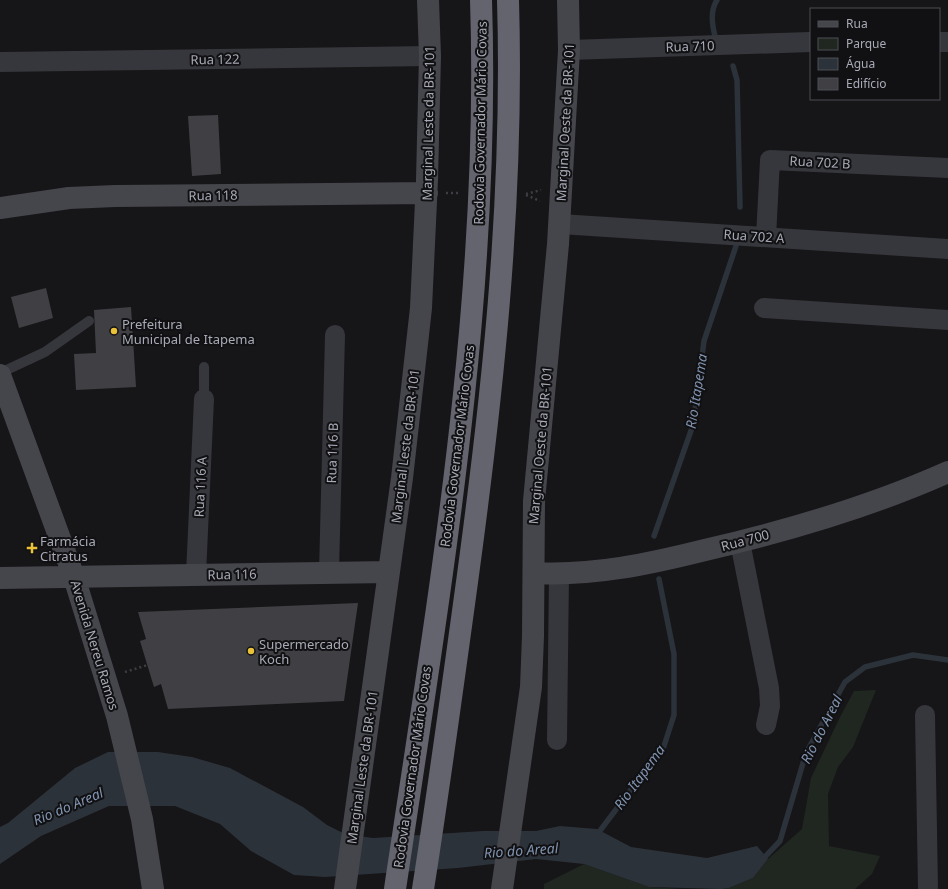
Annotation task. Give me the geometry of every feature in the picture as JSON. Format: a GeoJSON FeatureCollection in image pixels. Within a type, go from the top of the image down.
{"type":"FeatureCollection","features":[{"type":"Feature","properties":{"kind":"highway","name":"Rodovia Governador Mário Covas"},"geometry":{"type":"LineString","coordinates":[[394,889],[459,450],[472,327],[482,147],[483,60],[481,0]]}},
{"type":"Feature","properties":{"kind":"highway","name":"Rodovia Governador Mário Covas"},"geometry":{"type":"LineString","coordinates":[[423,889],[436,807],[484,463],[502,275],[509,143],[508,0]]}},
{"type":"Feature","properties":{"kind":"main road","name":"Marginal Leste da BR-101"},"geometry":{"type":"LineString","coordinates":[[345,889],[358,807],[402,478],[420,315],[427,193],[430,56],[428,0]]}},
{"type":"Feature","properties":{"kind":"main road","name":"Marginal Oeste da BR-101"},"geometry":{"type":"LineString","coordinates":[[503,884],[530,687],[535,573],[534,501],[560,224],[569,50],[568,0]]}},
{"type":"Feature","properties":{"kind":"main road","name":"Rua 118"},"geometry":{"type":"LineString","coordinates":[[0,208],[69,198],[115,196],[427,193]]}},
{"type":"Feature","properties":{"kind":"main road","name":"Avenida Nereu Ramos"},"geometry":{"type":"LineString","coordinates":[[0,374],[5,402],[74,577],[105,678],[142,819],[153,889]]}},
{"type":"Feature","properties":{"kind":"main road","name":"Rua 700"},"geometry":{"type":"LineString","coordinates":[[535,573],[560,574],[611,570],[740,542],[835,514],[948,472]]}},
{"type":"Feature","properties":{"kind":"main road","name":"Rua 116"},"geometry":{"type":"LineString","coordinates":[[0,578],[389,572]]}},
{"type":"Feature","properties":{"kind":"street","name":"Rua 710"},"geometry":{"type":"LineString","coordinates":[[569,50],[810,42]]}},
{"type":"Feature","properties":{"kind":"street","name":"Rua 122"},"geometry":{"type":"LineString","coordinates":[[0,62],[430,56]]}},
{"type":"Feature","properties":{"kind":"street","name":"Rua 702 B"},"geometry":{"type":"LineString","coordinates":[[766,237],[770,160],[948,168]]}},
{"type":"Feature","properties":{"kind":"street","name":"Rua 702 A"},"geometry":{"type":"LineString","coordinates":[[560,224],[948,249]]}},
{"type":"Feature","properties":{"kind":"street"},"geometry":{"type":"LineString","coordinates":[[764,308],[948,320]]}},
{"type":"Feature","properties":{"kind":"street","name":"Rua 116 B"},"geometry":{"type":"LineString","coordinates":[[329,572],[335,334]]}},
{"type":"Feature","properties":{"kind":"street","name":"Rua 116 A"},"geometry":{"type":"LineString","coordinates":[[196,574],[204,399]]}},
{"type":"Feature","properties":{"kind":"street"},"geometry":{"type":"LineString","coordinates":[[740,542],[770,688],[770,706],[766,725]]}},
{"type":"Feature","properties":{"kind":"street"},"geometry":{"type":"LineString","coordinates":[[557,740],[560,574]]}},
{"type":"Feature","properties":{"kind":"street"},"geometry":{"type":"LineString","coordinates":[[925,715],[928,889]]}},
{"type":"Feature","properties":{"kind":"lane"},"geometry":{"type":"LineString","coordinates":[[0,374],[45,352],[89,322]]}},
{"type":"Feature","properties":{"kind":"lane"},"geometry":{"type":"LineString","coordinates":[[204,367],[204,399]]}},
{"type":"Feature","properties":{"kind":"path"},"geometry":{"type":"LineString","coordinates":[[105,678],[154,664]]}},
{"type":"Feature","properties":{"kind":"green space"},"geometry":{"type":"Polygon","coordinates":[[[876,690],[853,747],[838,767],[828,794],[829,846],[880,856],[872,874],[855,889],[721,889],[729,888],[753,878],[768,859],[802,829],[811,778],[840,717],[854,691],[876,690]]]}},
{"type":"Feature","properties":{"kind":"green space"},"geometry":{"type":"Polygon","coordinates":[[[584,864],[649,887],[682,889],[544,889],[544,884],[584,864]]]}},
{"type":"Feature","properties":{"kind":"water"},"geometry":{"type":"Polygon","coordinates":[[[108,752],[158,752],[192,757],[230,768],[303,807],[327,825],[345,834],[373,838],[483,831],[536,831],[560,826],[597,829],[631,847],[707,858],[757,846],[768,859],[753,878],[729,888],[721,889],[649,887],[584,864],[536,859],[458,868],[325,877],[294,875],[251,851],[220,824],[175,806],[109,806],[41,836],[0,864],[0,827],[8,823],[75,768],[108,752]]]}},
{"type":"Feature","properties":{"kind":"building"},"geometry":{"type":"Polygon","coordinates":[[[218,115],[221,174],[192,176],[188,116],[218,115]]]}},
{"type":"Feature","properties":{"kind":"building"},"geometry":{"type":"Polygon","coordinates":[[[46,288],[53,318],[19,328],[11,297],[46,288]]]}},
{"type":"Feature","properties":{"kind":"building","name":"Prefeitura Municipal de Itapema"},"geometry":{"type":"Polygon","coordinates":[[[131,307],[136,387],[76,390],[74,354],[96,353],[94,310],[131,307]]]}},
{"type":"Feature","properties":{"kind":"building","name":"Supermercado Koch"},"geometry":{"type":"Polygon","coordinates":[[[358,603],[344,701],[168,709],[161,684],[154,687],[140,641],[146,639],[138,612],[358,603]]]}},
{"type":"Feature","properties":{"kind":"waterway","name":"Rio Itapema"},"geometry":{"type":"LineString","coordinates":[[715,36],[712,13],[717,0]]}},
{"type":"Feature","properties":{"kind":"waterway","name":"Rio Itapema"},"geometry":{"type":"LineString","coordinates":[[733,66],[737,80],[740,207]]}},
{"type":"Feature","properties":{"kind":"waterway","name":"Rio Itapema"},"geometry":{"type":"LineString","coordinates":[[654,536],[693,425],[704,341],[736,246]]}},
{"type":"Feature","properties":{"kind":"waterway","name":"Rio Itapema"},"geometry":{"type":"LineString","coordinates":[[596,836],[664,746],[674,715],[674,654],[659,579]]}},
{"type":"Feature","properties":{"kind":"waterway","name":"Rio do Areal"},"geometry":{"type":"LineString","coordinates":[[761,861],[780,841],[806,753],[845,682],[865,667],[913,655],[948,660]]}},
{"type":"Feature","properties":{"kind":"place","name":"Prefeitura Municipal de Itapema"},"geometry":{"type":"Point","coordinates":[114,331]}},
{"type":"Feature","properties":{"kind":"place","name":"Farmácia Citratus"},"geometry":{"type":"Point","coordinates":[32,548]}},
{"type":"Feature","properties":{"kind":"place","name":"Supermercado Koch"},"geometry":{"type":"Point","coordinates":[251,651]}}]}
